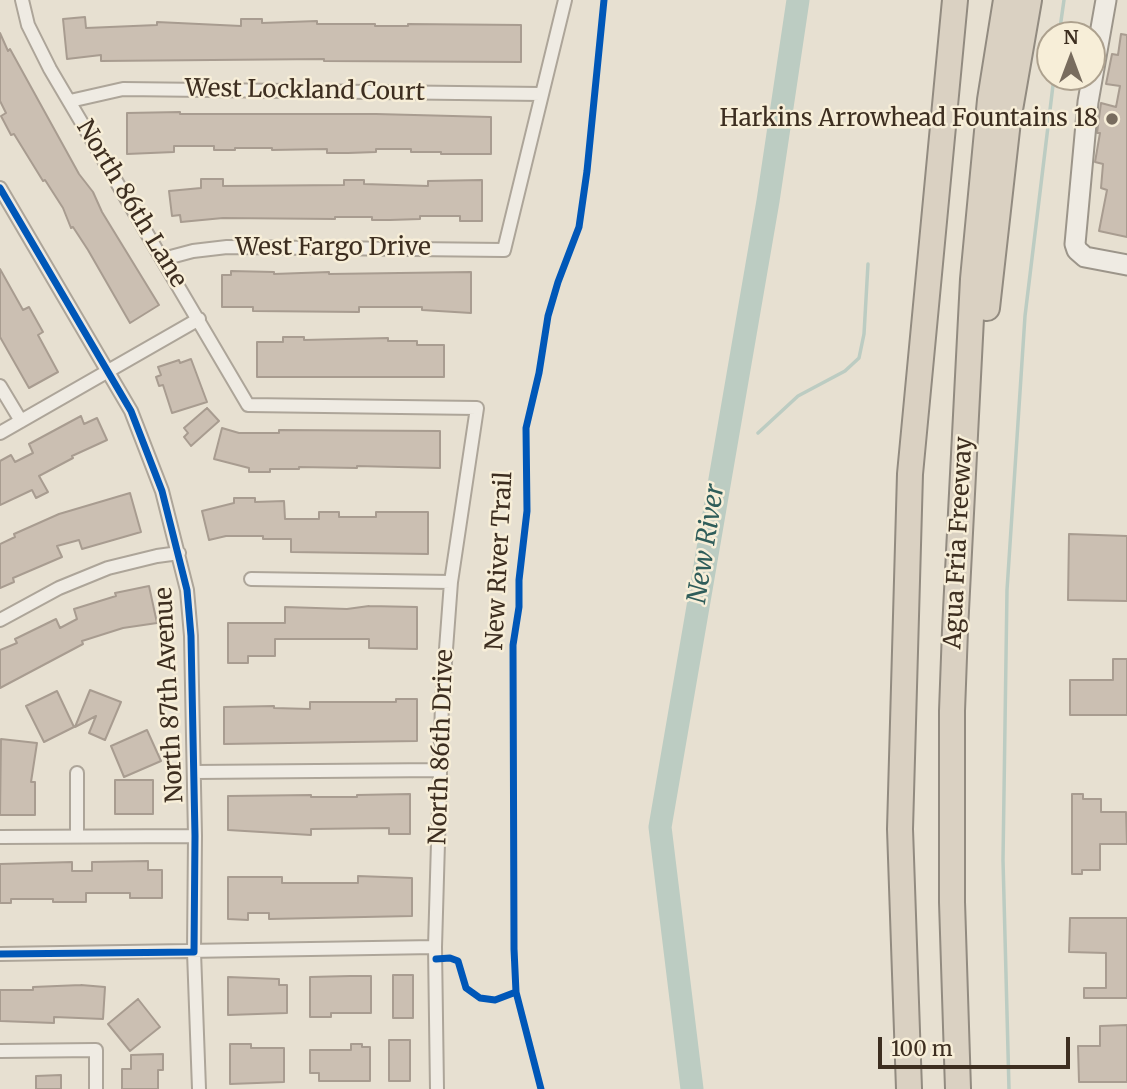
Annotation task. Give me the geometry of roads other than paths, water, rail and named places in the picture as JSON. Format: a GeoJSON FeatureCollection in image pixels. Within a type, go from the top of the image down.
{"type":"FeatureCollection","features":[{"type":"Feature","properties":{"kind":"highway","name":"Agua Fria Freeway"},"geometry":{"type":"LineString","coordinates":[[909,1089],[901,830],[910,474],[956,0]]}},
{"type":"Feature","properties":{"kind":"highway","name":"Agua Fria Freeway"},"geometry":{"type":"LineString","coordinates":[[958,1089],[952,902],[952,711],[958,570],[973,279],[990,100],[1006,0]]}},
{"type":"Feature","properties":{"kind":"highway"},"geometry":{"type":"LineString","coordinates":[[958,570],[1008,121],[1029,0]]}},
{"type":"Feature","properties":{"kind":"street","name":"North 86th Lane"},"geometry":{"type":"LineString","coordinates":[[22,0],[28,25],[50,69],[248,405],[477,408]]}},
{"type":"Feature","properties":{"kind":"street"},"geometry":{"type":"LineString","coordinates":[[541,93],[565,0]]}},
{"type":"Feature","properties":{"kind":"street"},"geometry":{"type":"LineString","coordinates":[[1106,0],[1088,103],[1075,244],[1081,256],[1127,265]]}},
{"type":"Feature","properties":{"kind":"street","name":"West Lockland Court"},"geometry":{"type":"LineString","coordinates":[[70,101],[123,89],[541,93]]}},
{"type":"Feature","properties":{"kind":"street","name":"West Fargo Drive"},"geometry":{"type":"LineString","coordinates":[[163,259],[193,251],[227,247],[504,250],[541,93]]}},
{"type":"Feature","properties":{"kind":"street","name":"North 87th Avenue"},"geometry":{"type":"LineString","coordinates":[[0,188],[131,411],[162,491],[187,590],[191,636],[194,951],[199,1089]]}},
{"type":"Feature","properties":{"kind":"street"},"geometry":{"type":"LineString","coordinates":[[0,433],[199,319]]}},
{"type":"Feature","properties":{"kind":"street"},"geometry":{"type":"LineString","coordinates":[[0,386],[21,421]]}},
{"type":"Feature","properties":{"kind":"street","name":"North 86th Drive"},"geometry":{"type":"LineString","coordinates":[[437,1089],[435,947],[442,704],[451,582],[477,408]]}},
{"type":"Feature","properties":{"kind":"street"},"geometry":{"type":"LineString","coordinates":[[0,620],[59,588],[108,568],[157,556],[179,554]]}},
{"type":"Feature","properties":{"kind":"street"},"geometry":{"type":"LineString","coordinates":[[251,579],[451,582]]}},
{"type":"Feature","properties":{"kind":"street"},"geometry":{"type":"LineString","coordinates":[[194,772],[440,770]]}},
{"type":"Feature","properties":{"kind":"street"},"geometry":{"type":"LineString","coordinates":[[77,773],[77,836]]}},
{"type":"Feature","properties":{"kind":"street"},"geometry":{"type":"LineString","coordinates":[[0,837],[195,836]]}},
{"type":"Feature","properties":{"kind":"street"},"geometry":{"type":"LineString","coordinates":[[0,954],[435,947]]}},
{"type":"Feature","properties":{"kind":"street"},"geometry":{"type":"LineString","coordinates":[[0,1051],[96,1050],[96,1089]]}},
{"type":"Feature","properties":{"kind":"waterway","name":"New River"},"geometry":{"type":"LineString","coordinates":[[692,1089],[660,827],[768,201],[798,0]]}},
{"type":"Feature","properties":{"kind":"waterway"},"geometry":{"type":"LineString","coordinates":[[1061,21],[1064,0]]}},
{"type":"Feature","properties":{"kind":"waterway"},"geometry":{"type":"LineString","coordinates":[[1009,1089],[1003,860],[1007,590],[1025,316],[1052,91]]}},
{"type":"Feature","properties":{"kind":"waterway"},"geometry":{"type":"LineString","coordinates":[[758,433],[798,396],[845,371],[859,358],[864,334],[868,264]]}},
{"type":"Feature","properties":{"kind":"place","name":"Harkins Arrowhead Fountains 18"},"geometry":{"type":"Point","coordinates":[1112,119]}}]}
